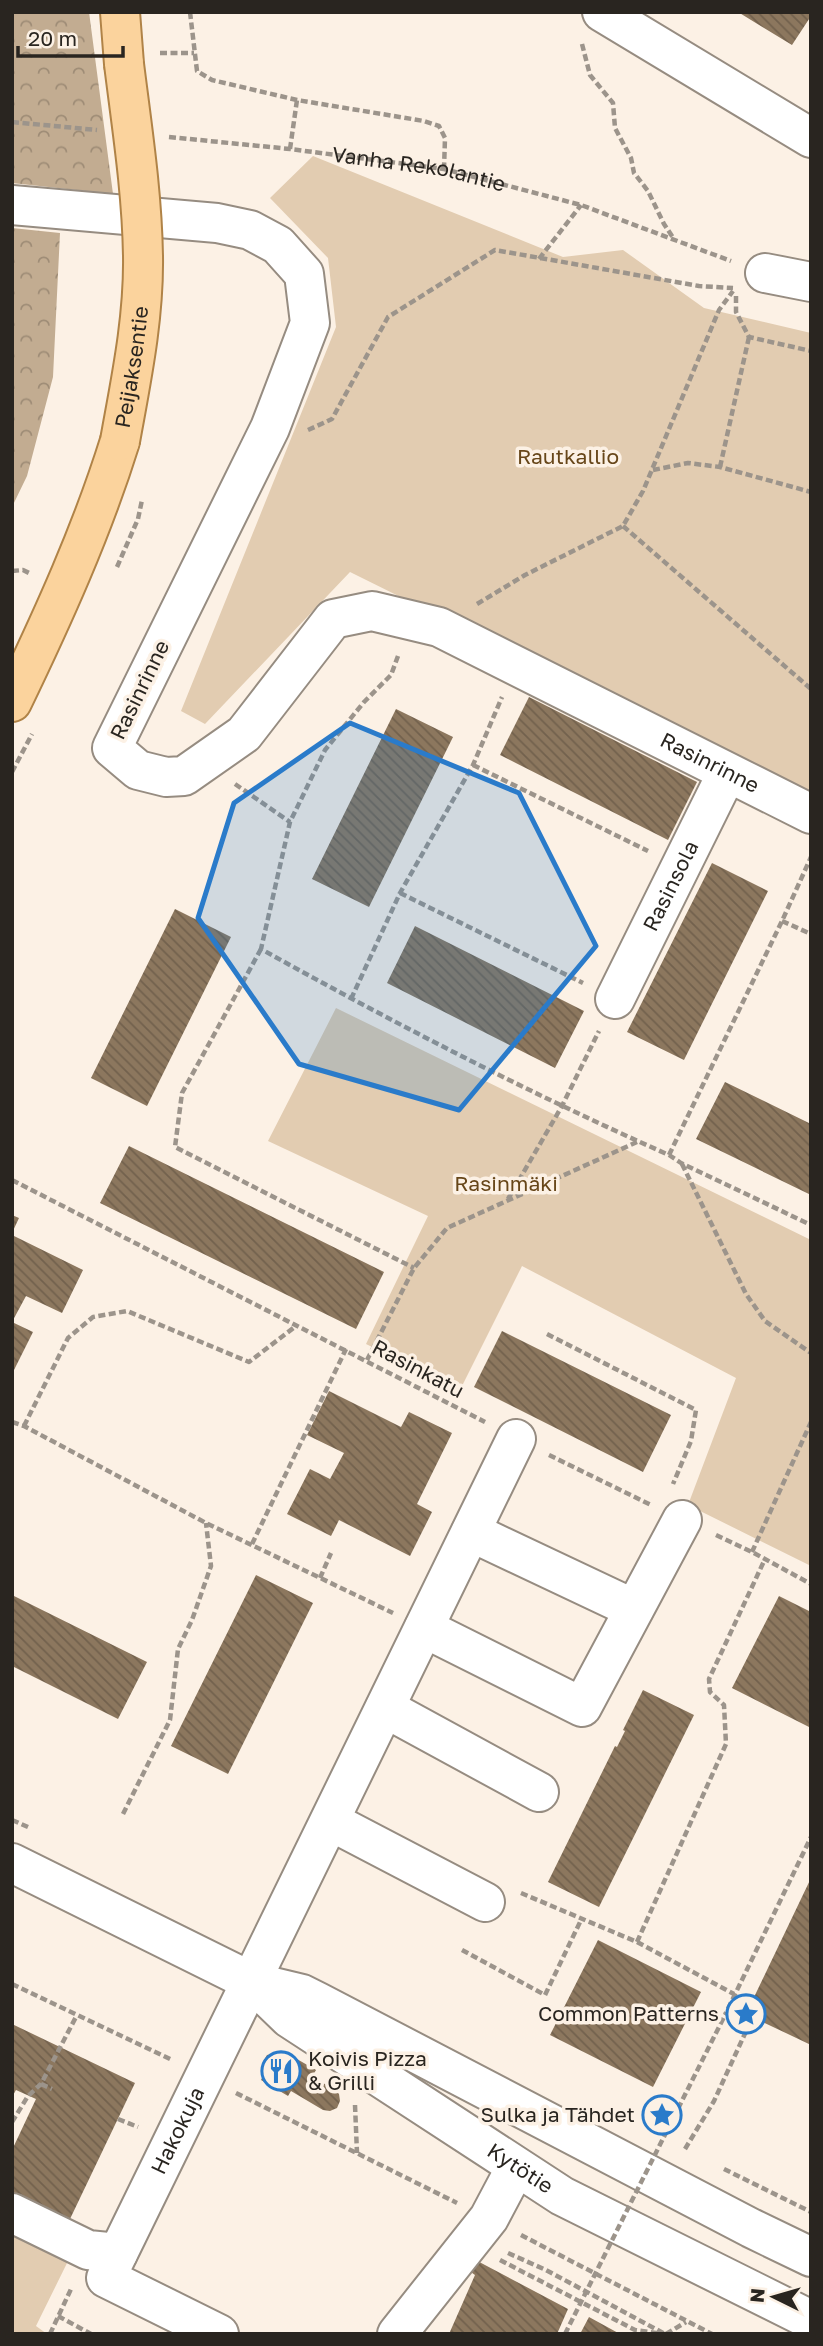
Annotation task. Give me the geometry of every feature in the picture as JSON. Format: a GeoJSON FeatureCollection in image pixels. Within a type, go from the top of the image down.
{"type":"FeatureCollection","features":[{"type":"Feature","properties":{"kind":"main road","name":"Peijaksentie"},"geometry":{"type":"LineString","coordinates":[[12,702],[24,648],[103,497],[120,441],[140,328],[143,257],[138,181],[120,12]]}},
{"type":"Feature","properties":{"kind":"street"},"geometry":{"type":"LineString","coordinates":[[591,24],[811,138]]}},
{"type":"Feature","properties":{"kind":"street","name":"Rasinrinne"},"geometry":{"type":"LineString","coordinates":[[12,205],[217,223],[250,230],[278,245],[304,274],[310,323],[270,428],[112,748],[138,770],[166,777],[184,776],[244,734],[332,619],[372,611],[424,624],[516,666],[811,814]]}},
{"type":"Feature","properties":{"kind":"street"},"geometry":{"type":"LineString","coordinates":[[750,280],[811,282]]}},
{"type":"Feature","properties":{"kind":"street","name":"Rasinsola"},"geometry":{"type":"LineString","coordinates":[[615,999],[726,773]]}},
{"type":"Feature","properties":{"kind":"street","name":"Hakokuja"},"geometry":{"type":"LineString","coordinates":[[112,2266],[516,1439]]}},
{"type":"Feature","properties":{"kind":"street"},"geometry":{"type":"LineString","coordinates":[[424,1628],[582,1707],[634,1609],[672,1515]]}},
{"type":"Feature","properties":{"kind":"street"},"geometry":{"type":"LineString","coordinates":[[471,1532],[634,1609]]}},
{"type":"Feature","properties":{"kind":"street"},"geometry":{"type":"LineString","coordinates":[[385,1708],[539,1792]]}},
{"type":"Feature","properties":{"kind":"street"},"geometry":{"type":"LineString","coordinates":[[330,1821],[502,1897]]}},
{"type":"Feature","properties":{"kind":"street","name":"Kytötie"},"geometry":{"type":"LineString","coordinates":[[12,1864],[252,1982],[310,1998],[811,2257]]}},
{"type":"Feature","properties":{"kind":"street","name":"Kytötie"},"geometry":{"type":"LineString","coordinates":[[252,1982],[289,2018],[562,2196],[811,2320]]}},
{"type":"Feature","properties":{"kind":"street"},"geometry":{"type":"LineString","coordinates":[[397,2334],[489,2218],[516,2167]]}},
{"type":"Feature","properties":{"kind":"street"},"geometry":{"type":"LineString","coordinates":[[12,2213],[88,2250],[219,2334]]}},
{"type":"Feature","properties":{"kind":"path"},"geometry":{"type":"LineString","coordinates":[[190,12],[197,71],[212,80],[297,100],[424,121],[439,127],[445,138],[444,170]]}},
{"type":"Feature","properties":{"kind":"path"},"geometry":{"type":"LineString","coordinates":[[591,24],[590,75],[613,103],[615,128],[631,158],[634,173],[648,191],[674,239]]}},
{"type":"Feature","properties":{"kind":"path"},"geometry":{"type":"LineString","coordinates":[[160,53],[194,53]]}},
{"type":"Feature","properties":{"kind":"path"},"geometry":{"type":"LineString","coordinates":[[290,149],[297,100]]}},
{"type":"Feature","properties":{"kind":"path"},"geometry":{"type":"LineString","coordinates":[[12,122],[101,131]]}},
{"type":"Feature","properties":{"kind":"path","name":"Vanha Rekolantie"},"geometry":{"type":"LineString","coordinates":[[164,137],[290,149],[444,170],[581,205],[674,239],[750,280]]}},
{"type":"Feature","properties":{"kind":"path"},"geometry":{"type":"LineString","coordinates":[[539,259],[581,205]]}},
{"type":"Feature","properties":{"kind":"path"},"geometry":{"type":"LineString","coordinates":[[310,430],[332,419],[388,317],[495,250],[699,286],[750,280]]}},
{"type":"Feature","properties":{"kind":"path"},"geometry":{"type":"LineString","coordinates":[[720,467],[750,337],[736,312],[750,280]]}},
{"type":"Feature","properties":{"kind":"path"},"geometry":{"type":"LineString","coordinates":[[414,1268],[175,1147],[182,1093],[261,949],[290,822],[325,750],[364,702],[391,675],[424,624],[623,526],[652,471],[719,310],[750,280]]}},
{"type":"Feature","properties":{"kind":"path"},"geometry":{"type":"LineString","coordinates":[[750,337],[811,351]]}},
{"type":"Feature","properties":{"kind":"path"},"geometry":{"type":"LineString","coordinates":[[652,471],[688,464],[720,467],[811,492]]}},
{"type":"Feature","properties":{"kind":"path"},"geometry":{"type":"LineString","coordinates":[[623,526],[811,689]]}},
{"type":"Feature","properties":{"kind":"path"},"geometry":{"type":"LineString","coordinates":[[351,999],[400,893],[473,765],[516,666]]}},
{"type":"Feature","properties":{"kind":"path"},"geometry":{"type":"LineString","coordinates":[[203,762],[290,822]]}},
{"type":"Feature","properties":{"kind":"path"},"geometry":{"type":"LineString","coordinates":[[473,765],[680,867]]}},
{"type":"Feature","properties":{"kind":"path"},"geometry":{"type":"LineString","coordinates":[[669,1155],[811,857]]}},
{"type":"Feature","properties":{"kind":"path"},"geometry":{"type":"LineString","coordinates":[[400,893],[615,999],[562,1106],[508,1199]]}},
{"type":"Feature","properties":{"kind":"path"},"geometry":{"type":"LineString","coordinates":[[782,921],[811,934]]}},
{"type":"Feature","properties":{"kind":"path"},"geometry":{"type":"LineString","coordinates":[[261,949],[351,999],[562,1106],[811,1225]]}},
{"type":"Feature","properties":{"kind":"path"},"geometry":{"type":"LineString","coordinates":[[368,1360],[414,1268],[447,1228],[638,1141]]}},
{"type":"Feature","properties":{"kind":"path"},"geometry":{"type":"LineString","coordinates":[[681,1163],[746,1294],[765,1321],[811,1353]]}},
{"type":"Feature","properties":{"kind":"path","name":"Rasinkatu"},"geometry":{"type":"LineString","coordinates":[[12,1180],[368,1360],[516,1439],[752,1552],[811,1584]]}},
{"type":"Feature","properties":{"kind":"path"},"geometry":{"type":"LineString","coordinates":[[24,1426],[68,1338],[93,1317],[127,1311],[249,1362],[296,1325]]}},
{"type":"Feature","properties":{"kind":"path"},"geometry":{"type":"LineString","coordinates":[[547,1334],[696,1410],[672,1515]]}},
{"type":"Feature","properties":{"kind":"path"},"geometry":{"type":"LineString","coordinates":[[252,1544],[346,1349]]}},
{"type":"Feature","properties":{"kind":"path"},"geometry":{"type":"LineString","coordinates":[[12,1422],[205,1523],[424,1628]]}},
{"type":"Feature","properties":{"kind":"path"},"geometry":{"type":"LineString","coordinates":[[752,1552],[811,1422]]}},
{"type":"Feature","properties":{"kind":"path"},"geometry":{"type":"LineString","coordinates":[[123,1814],[170,1720],[178,1649],[192,1620],[211,1566],[205,1523]]}},
{"type":"Feature","properties":{"kind":"path"},"geometry":{"type":"LineString","coordinates":[[320,1578],[331,1553]]}},
{"type":"Feature","properties":{"kind":"path"},"geometry":{"type":"LineString","coordinates":[[637,1942],[726,1744],[724,1705],[710,1692],[709,1679],[765,1559]]}},
{"type":"Feature","properties":{"kind":"path"},"geometry":{"type":"LineString","coordinates":[[565,2334],[811,1837]]}},
{"type":"Feature","properties":{"kind":"path"},"geometry":{"type":"LineString","coordinates":[[502,1897],[581,1920],[637,1942],[734,1993]]}},
{"type":"Feature","properties":{"kind":"path"},"geometry":{"type":"LineString","coordinates":[[462,1950],[545,1995],[581,1920]]}},
{"type":"Feature","properties":{"kind":"path"},"geometry":{"type":"LineString","coordinates":[[12,1984],[489,2218],[712,2334]]}},
{"type":"Feature","properties":{"kind":"path"},"geometry":{"type":"LineString","coordinates":[[685,2149],[714,2101],[748,2027],[726,2013]]}},
{"type":"Feature","properties":{"kind":"path"},"geometry":{"type":"LineString","coordinates":[[12,2122],[28,2096],[41,2084],[77,2015]]}},
{"type":"Feature","properties":{"kind":"path"},"geometry":{"type":"LineString","coordinates":[[41,2084],[52,2089]]}},
{"type":"Feature","properties":{"kind":"path"},"geometry":{"type":"LineString","coordinates":[[355,2101],[357,2153]]}},
{"type":"Feature","properties":{"kind":"path"},"geometry":{"type":"LineString","coordinates":[[118,2119],[145,2130]]}},
{"type":"Feature","properties":{"kind":"path"},"geometry":{"type":"LineString","coordinates":[[506,2251],[547,2270],[665,2334]]}},
{"type":"Feature","properties":{"kind":"path"},"geometry":{"type":"LineString","coordinates":[[491,2255],[635,2330],[665,2334],[687,2321]]}},
{"type":"Feature","properties":{"kind":"path"},"geometry":{"type":"LineString","coordinates":[[50,2334],[58,2316],[91,2334]]}},
{"type":"Feature","properties":{"kind":"highlighted area"},"geometry":{"type":"Polygon","coordinates":[[[350,723],[519,793],[596,946],[459,1110],[299,1064],[198,918],[234,803],[350,723]]]}},
{"type":"Feature","properties":{"kind":"green space"},"geometry":{"type":"Polygon","coordinates":[[[12,12],[89,12],[113,194],[12,183],[12,12]]]}},
{"type":"Feature","properties":{"kind":"green space","name":"Rautkallio"},"geometry":{"type":"Polygon","coordinates":[[[313,156],[563,257],[623,250],[704,308],[811,333],[811,800],[350,572],[205,724],[181,711],[336,327],[328,258],[270,198],[313,156]]]}},
{"type":"Feature","properties":{"kind":"green space"},"geometry":{"type":"Polygon","coordinates":[[[12,228],[60,233],[53,377],[27,476],[12,507],[12,228]]]}},
{"type":"Feature","properties":{"kind":"green space","name":"Rasinmäki"},"geometry":{"type":"Polygon","coordinates":[[[336,1008],[811,1240],[811,1566],[688,1505],[736,1378],[522,1266],[460,1390],[366,1344],[428,1216],[268,1141],[336,1008]]]}},
{"type":"Feature","properties":{"kind":"green space"},"geometry":{"type":"Polygon","coordinates":[[[12,2227],[71,2255],[36,2326],[47,2334],[12,2334],[12,2227]]]}},
{"type":"Feature","properties":{"kind":"building"},"geometry":{"type":"Polygon","coordinates":[[[738,12],[811,12],[811,16],[792,45],[738,12]]]}},
{"type":"Feature","properties":{"kind":"building"},"geometry":{"type":"Polygon","coordinates":[[[529,697],[697,782],[668,840],[500,755],[529,697]]]}},
{"type":"Feature","properties":{"kind":"building"},"geometry":{"type":"Polygon","coordinates":[[[396,709],[453,737],[369,907],[312,879],[396,709]]]}},
{"type":"Feature","properties":{"kind":"building"},"geometry":{"type":"Polygon","coordinates":[[[712,863],[768,891],[684,1060],[627,1032],[712,863]]]}},
{"type":"Feature","properties":{"kind":"building"},"geometry":{"type":"Polygon","coordinates":[[[175,909],[231,937],[147,1106],[91,1078],[175,909]]]}},
{"type":"Feature","properties":{"kind":"building"},"geometry":{"type":"Polygon","coordinates":[[[415,926],[584,1011],[555,1068],[387,983],[415,926]]]}},
{"type":"Feature","properties":{"kind":"building"},"geometry":{"type":"Polygon","coordinates":[[[725,1082],[811,1124],[811,1195],[696,1139],[725,1082]]]}},
{"type":"Feature","properties":{"kind":"building"},"geometry":{"type":"Polygon","coordinates":[[[129,1146],[384,1272],[356,1329],[100,1203],[129,1146]]]}},
{"type":"Feature","properties":{"kind":"building"},"geometry":{"type":"Polygon","coordinates":[[[12,1215],[19,1218],[12,1233],[12,1215]]]}},
{"type":"Feature","properties":{"kind":"building"},"geometry":{"type":"Polygon","coordinates":[[[12,1235],[83,1270],[62,1313],[26,1296],[12,1322],[12,1235]]]}},
{"type":"Feature","properties":{"kind":"building"},"geometry":{"type":"Polygon","coordinates":[[[12,1322],[33,1332],[12,1374],[12,1322]]]}},
{"type":"Feature","properties":{"kind":"building"},"geometry":{"type":"Polygon","coordinates":[[[502,1331],[671,1415],[643,1472],[474,1387],[502,1331]]]}},
{"type":"Feature","properties":{"kind":"building"},"geometry":{"type":"Polygon","coordinates":[[[329,1391],[401,1427],[409,1412],[452,1433],[417,1504],[432,1512],[410,1556],[339,1520],[331,1536],[287,1514],[310,1469],[330,1479],[344,1453],[307,1435],[329,1391]]]}},
{"type":"Feature","properties":{"kind":"building"},"geometry":{"type":"Polygon","coordinates":[[[256,1575],[313,1603],[228,1774],[171,1746],[256,1575]]]}},
{"type":"Feature","properties":{"kind":"building"},"geometry":{"type":"Polygon","coordinates":[[[12,1595],[147,1662],[118,1719],[12,1666],[12,1595]]]}},
{"type":"Feature","properties":{"kind":"building"},"geometry":{"type":"Polygon","coordinates":[[[779,1596],[811,1612],[811,1728],[732,1688],[779,1596]]]}},
{"type":"Feature","properties":{"kind":"building"},"geometry":{"type":"Polygon","coordinates":[[[643,1690],[694,1715],[599,1907],[548,1882],[643,1690]]]}},
{"type":"Feature","properties":{"kind":"building"},"geometry":{"type":"Polygon","coordinates":[[[811,1878],[811,2045],[746,2014],[811,1878]]]}},
{"type":"Feature","properties":{"kind":"building"},"geometry":{"type":"Polygon","coordinates":[[[598,1940],[701,1992],[653,2087],[550,2035],[598,1940]]]}},
{"type":"Feature","properties":{"kind":"building"},"geometry":{"type":"Polygon","coordinates":[[[12,2024],[135,2083],[70,2219],[12,2192],[12,2150],[36,2099],[16,2090],[12,2097],[12,2024]]]}},
{"type":"Feature","properties":{"kind":"building"},"geometry":{"type":"Polygon","coordinates":[[[283,2051],[316,2070],[312,2077],[339,2094],[337,2108],[323,2110],[291,2091],[288,2096],[261,2080],[268,2067],[264,2060],[267,2055],[272,2054],[279,2058],[283,2051]]]}},
{"type":"Feature","properties":{"kind":"building"},"geometry":{"type":"Polygon","coordinates":[[[468,2256],[568,2309],[557,2334],[449,2334],[475,2275],[458,2263],[468,2256]]]}},
{"type":"Feature","properties":{"kind":"building"},"geometry":{"type":"Polygon","coordinates":[[[589,2317],[620,2334],[580,2334],[589,2317]]]}},
{"type":"Feature","properties":{"kind":"place","name":"Common Patterns"},"geometry":{"type":"Point","coordinates":[746,2014]}},
{"type":"Feature","properties":{"kind":"place","name":"Koivis Pizza & Grilli"},"geometry":{"type":"Point","coordinates":[281,2071]}},
{"type":"Feature","properties":{"kind":"place","name":"Sulka ja Tähdet"},"geometry":{"type":"Point","coordinates":[662,2115]}}]}
